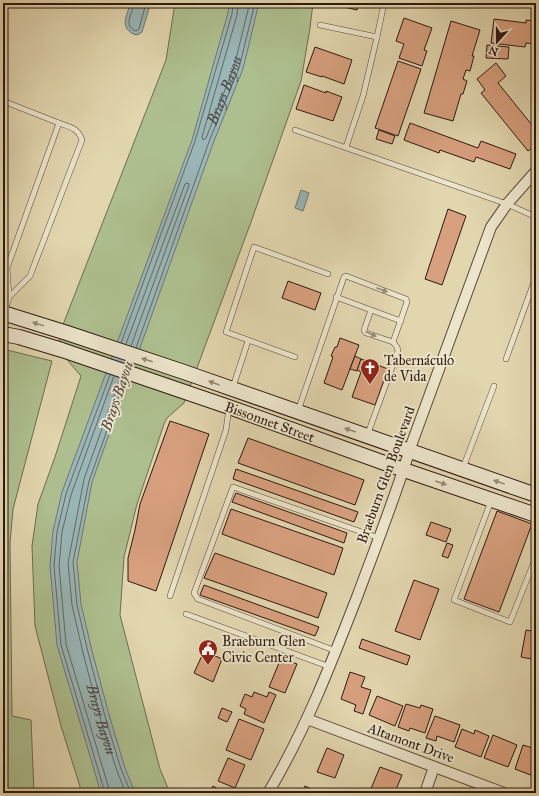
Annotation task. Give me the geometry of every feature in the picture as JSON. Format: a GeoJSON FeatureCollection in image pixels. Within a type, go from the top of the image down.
{"type":"FeatureCollection","features":[{"type":"Feature","properties":{"kind":"main road","name":"Bissonnet Street"},"geometry":{"type":"LineString","coordinates":[[4,314],[74,335],[184,372],[536,495]]}},
{"type":"Feature","properties":{"kind":"main road","name":"Bissonnet Street"},"geometry":{"type":"LineString","coordinates":[[3,334],[67,352],[229,407],[404,470],[536,515]]}},
{"type":"Feature","properties":{"kind":"main road"},"geometry":{"type":"LineString","coordinates":[[229,407],[234,390]]}},
{"type":"Feature","properties":{"kind":"street","name":"Braeburn Glen Boulevard"},"geometry":{"type":"LineString","coordinates":[[268,793],[307,719],[330,667],[404,470],[491,227],[507,204],[536,171]]}},
{"type":"Feature","properties":{"kind":"street","name":"Altamont Drive"},"geometry":{"type":"LineString","coordinates":[[307,719],[504,793]]}},
{"type":"Feature","properties":{"kind":"street"},"geometry":{"type":"LineString","coordinates":[[425,793],[434,767]]}},
{"type":"Feature","properties":{"kind":"lane"},"geometry":{"type":"LineString","coordinates":[[346,147],[363,96],[384,3]]}},
{"type":"Feature","properties":{"kind":"lane"},"geometry":{"type":"LineString","coordinates":[[320,25],[377,38]]}},
{"type":"Feature","properties":{"kind":"lane"},"geometry":{"type":"LineString","coordinates":[[3,101],[74,129],[80,134],[82,140],[30,276],[9,297]]}},
{"type":"Feature","properties":{"kind":"lane"},"geometry":{"type":"LineString","coordinates":[[4,314],[9,297],[5,268],[59,123]]}},
{"type":"Feature","properties":{"kind":"lane"},"geometry":{"type":"LineString","coordinates":[[295,130],[507,204],[536,217]]}},
{"type":"Feature","properties":{"kind":"lane"},"geometry":{"type":"LineString","coordinates":[[294,357],[226,332],[254,247],[328,274]]}},
{"type":"Feature","properties":{"kind":"lane"},"geometry":{"type":"LineString","coordinates":[[297,412],[344,277],[346,276],[406,299],[407,302],[393,342]]}},
{"type":"Feature","properties":{"kind":"lane"},"geometry":{"type":"LineString","coordinates":[[506,359],[536,280]]}},
{"type":"Feature","properties":{"kind":"lane"},"geometry":{"type":"LineString","coordinates":[[336,297],[401,321]]}},
{"type":"Feature","properties":{"kind":"lane"},"geometry":{"type":"LineString","coordinates":[[367,436],[398,352],[393,342],[366,333],[364,330],[371,310]]}},
{"type":"Feature","properties":{"kind":"lane"},"geometry":{"type":"LineString","coordinates":[[234,390],[234,384],[248,340]]}},
{"type":"Feature","properties":{"kind":"lane"},"geometry":{"type":"LineString","coordinates":[[463,469],[494,386]]}},
{"type":"Feature","properties":{"kind":"lane"},"geometry":{"type":"LineString","coordinates":[[170,596],[226,430],[229,407]]}},
{"type":"Feature","properties":{"kind":"lane"},"geometry":{"type":"LineString","coordinates":[[336,651],[198,599],[194,593],[233,487],[379,538]]}},
{"type":"Feature","properties":{"kind":"lane"},"geometry":{"type":"LineString","coordinates":[[491,500],[454,600],[510,622],[536,557]]}},
{"type":"Feature","properties":{"kind":"lane"},"geometry":{"type":"LineString","coordinates":[[186,614],[330,667]]}},
{"type":"Feature","properties":{"kind":"green space"},"geometry":{"type":"Polygon","coordinates":[[[175,3],[313,3],[301,81],[184,403],[167,418],[164,424],[137,504],[124,557],[120,615],[160,769],[170,793],[82,793],[61,726],[35,626],[32,546],[38,504],[81,376],[57,348],[64,322],[166,60],[175,3]]]}},
{"type":"Feature","properties":{"kind":"green space"},"geometry":{"type":"Polygon","coordinates":[[[3,349],[52,361],[13,509],[10,543],[12,716],[31,720],[34,793],[3,793],[3,349]]]}},
{"type":"Feature","properties":{"kind":"water"},"geometry":{"type":"Polygon","coordinates":[[[131,3],[149,3],[150,5],[142,32],[136,35],[127,29],[125,22],[131,3]]]}},
{"type":"Feature","properties":{"kind":"water","name":"Brays Bayou"},"geometry":{"type":"Polygon","coordinates":[[[229,3],[258,3],[243,69],[214,141],[92,482],[77,562],[81,604],[92,651],[125,768],[135,793],[101,793],[57,645],[50,566],[53,531],[62,492],[192,140],[228,13],[229,3]]]}},
{"type":"Feature","properties":{"kind":"water"},"geometry":{"type":"Polygon","coordinates":[[[301,190],[309,193],[303,211],[295,208],[301,190]]]}},
{"type":"Feature","properties":{"kind":"building"},"geometry":{"type":"Polygon","coordinates":[[[327,3],[359,3],[357,10],[327,3]]]}},
{"type":"Feature","properties":{"kind":"building"},"geometry":{"type":"Polygon","coordinates":[[[404,18],[432,28],[424,50],[427,51],[422,66],[399,58],[404,44],[396,41],[404,18]]]}},
{"type":"Feature","properties":{"kind":"building"},"geometry":{"type":"Polygon","coordinates":[[[494,19],[526,23],[526,20],[536,21],[536,44],[526,43],[525,47],[491,43],[494,19]]]}},
{"type":"Feature","properties":{"kind":"building"},"geometry":{"type":"Polygon","coordinates":[[[451,21],[480,30],[472,56],[474,56],[470,71],[466,70],[463,79],[467,81],[463,94],[461,94],[453,121],[424,113],[451,21]]]}},
{"type":"Feature","properties":{"kind":"building"},"geometry":{"type":"Polygon","coordinates":[[[487,45],[509,47],[508,59],[486,58],[487,45]]]}},
{"type":"Feature","properties":{"kind":"building"},"geometry":{"type":"Polygon","coordinates":[[[315,47],[352,60],[344,84],[306,72],[315,47]]]}},
{"type":"Feature","properties":{"kind":"building"},"geometry":{"type":"Polygon","coordinates":[[[398,61],[421,69],[398,136],[375,128],[398,61]]]}},
{"type":"Feature","properties":{"kind":"building"},"geometry":{"type":"Polygon","coordinates":[[[496,63],[506,76],[498,83],[536,130],[536,145],[528,151],[481,93],[485,90],[477,79],[496,63]]]}},
{"type":"Feature","properties":{"kind":"building"},"geometry":{"type":"Polygon","coordinates":[[[304,85],[342,97],[333,121],[296,109],[304,85]]]}},
{"type":"Feature","properties":{"kind":"building"},"geometry":{"type":"Polygon","coordinates":[[[410,123],[478,148],[481,141],[516,154],[510,169],[476,157],[474,162],[440,150],[439,153],[404,140],[410,123]]]}},
{"type":"Feature","properties":{"kind":"building"},"geometry":{"type":"Polygon","coordinates":[[[379,130],[395,136],[392,144],[376,139],[379,130]]]}},
{"type":"Feature","properties":{"kind":"building"},"geometry":{"type":"Polygon","coordinates":[[[448,209],[466,216],[442,285],[425,279],[448,209]]]}},
{"type":"Feature","properties":{"kind":"building"},"geometry":{"type":"Polygon","coordinates":[[[288,281],[321,293],[315,310],[282,298],[288,281]]]}},
{"type":"Feature","properties":{"kind":"building"},"geometry":{"type":"Polygon","coordinates":[[[340,338],[359,345],[342,390],[324,383],[333,357],[331,356],[335,347],[337,347],[340,338]]]}},
{"type":"Feature","properties":{"kind":"building"},"geometry":{"type":"Polygon","coordinates":[[[3,354],[7,355],[3,366],[3,354]]]}},
{"type":"Feature","properties":{"kind":"building"},"geometry":{"type":"Polygon","coordinates":[[[355,356],[361,359],[357,371],[350,369],[355,356]]]}},
{"type":"Feature","properties":{"kind":"building","name":"Tabernáculo de Vida"},"geometry":{"type":"Polygon","coordinates":[[[361,359],[388,369],[375,405],[352,397],[361,372],[357,370],[361,359]]]}},
{"type":"Feature","properties":{"kind":"building"},"geometry":{"type":"Polygon","coordinates":[[[170,421],[209,434],[156,591],[128,581],[128,558],[140,504],[170,421]]]}},
{"type":"Feature","properties":{"kind":"building"},"geometry":{"type":"Polygon","coordinates":[[[248,438],[364,480],[355,505],[238,463],[248,438]]]}},
{"type":"Feature","properties":{"kind":"building"},"geometry":{"type":"Polygon","coordinates":[[[236,469],[358,512],[354,522],[233,479],[236,469]]]}},
{"type":"Feature","properties":{"kind":"building"},"geometry":{"type":"Polygon","coordinates":[[[236,493],[347,533],[344,543],[232,502],[236,493]]]}},
{"type":"Feature","properties":{"kind":"building"},"geometry":{"type":"Polygon","coordinates":[[[231,509],[343,548],[334,575],[222,534],[231,509]]]}},
{"type":"Feature","properties":{"kind":"building"},"geometry":{"type":"Polygon","coordinates":[[[497,511],[532,524],[499,612],[464,599],[497,511]]]}},
{"type":"Feature","properties":{"kind":"building"},"geometry":{"type":"Polygon","coordinates":[[[431,522],[451,529],[446,542],[426,535],[431,522]]]}},
{"type":"Feature","properties":{"kind":"building"},"geometry":{"type":"Polygon","coordinates":[[[447,543],[453,545],[448,558],[442,556],[447,543]]]}},
{"type":"Feature","properties":{"kind":"building"},"geometry":{"type":"Polygon","coordinates":[[[215,553],[327,593],[318,618],[204,578],[215,553]]]}},
{"type":"Feature","properties":{"kind":"building"},"geometry":{"type":"Polygon","coordinates":[[[414,580],[439,589],[420,640],[395,631],[414,580]]]}},
{"type":"Feature","properties":{"kind":"building"},"geometry":{"type":"Polygon","coordinates":[[[204,585],[319,627],[315,636],[200,595],[204,585]]]}},
{"type":"Feature","properties":{"kind":"building"},"geometry":{"type":"Polygon","coordinates":[[[526,630],[536,632],[536,660],[521,657],[526,630]]]}},
{"type":"Feature","properties":{"kind":"building"},"geometry":{"type":"Polygon","coordinates":[[[362,639],[410,656],[407,665],[359,648],[362,639]]]}},
{"type":"Feature","properties":{"kind":"building","name":"Braeburn Glen Civic Center"},"geometry":{"type":"Polygon","coordinates":[[[204,651],[222,659],[213,682],[194,673],[204,651]]]}},
{"type":"Feature","properties":{"kind":"building"},"geometry":{"type":"Polygon","coordinates":[[[281,658],[297,664],[285,693],[269,687],[281,658]]]}},
{"type":"Feature","properties":{"kind":"building"},"geometry":{"type":"Polygon","coordinates":[[[350,672],[365,677],[361,687],[371,690],[363,714],[354,711],[356,705],[341,699],[350,672]]]}},
{"type":"Feature","properties":{"kind":"building"},"geometry":{"type":"Polygon","coordinates":[[[254,692],[267,697],[269,692],[276,695],[264,723],[244,714],[246,709],[240,706],[245,694],[252,697],[254,692]]]}},
{"type":"Feature","properties":{"kind":"building"},"geometry":{"type":"Polygon","coordinates":[[[377,696],[403,706],[395,726],[369,715],[377,696]]]}},
{"type":"Feature","properties":{"kind":"building"},"geometry":{"type":"Polygon","coordinates":[[[406,704],[420,708],[421,705],[433,709],[425,733],[410,728],[409,731],[398,727],[406,704]]]}},
{"type":"Feature","properties":{"kind":"building"},"geometry":{"type":"Polygon","coordinates":[[[222,708],[232,712],[227,722],[218,718],[222,708]]]}},
{"type":"Feature","properties":{"kind":"building"},"geometry":{"type":"Polygon","coordinates":[[[435,716],[460,725],[454,742],[437,736],[436,741],[426,738],[435,716]]]}},
{"type":"Feature","properties":{"kind":"building"},"geometry":{"type":"Polygon","coordinates":[[[239,719],[264,729],[251,760],[226,750],[239,719]]]}},
{"type":"Feature","properties":{"kind":"building"},"geometry":{"type":"Polygon","coordinates":[[[462,729],[474,734],[475,730],[489,736],[481,757],[455,747],[462,729]]]}},
{"type":"Feature","properties":{"kind":"building"},"geometry":{"type":"Polygon","coordinates":[[[493,735],[517,745],[508,767],[484,758],[493,735]]]}},
{"type":"Feature","properties":{"kind":"building"},"geometry":{"type":"Polygon","coordinates":[[[523,745],[536,749],[536,777],[515,769],[523,745]]]}},
{"type":"Feature","properties":{"kind":"building"},"geometry":{"type":"Polygon","coordinates":[[[327,748],[344,755],[335,778],[317,772],[327,748]]]}},
{"type":"Feature","properties":{"kind":"building"},"geometry":{"type":"Polygon","coordinates":[[[228,758],[245,765],[235,788],[218,781],[228,758]]]}},
{"type":"Feature","properties":{"kind":"building"},"geometry":{"type":"Polygon","coordinates":[[[380,767],[402,775],[395,792],[398,793],[376,793],[370,791],[380,767]]]}},
{"type":"Feature","properties":{"kind":"building"},"geometry":{"type":"Polygon","coordinates":[[[213,786],[225,793],[209,793],[213,786]]]}},
{"type":"Feature","properties":{"kind":"building"},"geometry":{"type":"Polygon","coordinates":[[[305,786],[320,793],[302,793],[305,786]]]}},
{"type":"Feature","properties":{"kind":"place","name":"Tabernáculo de Vida"},"geometry":{"type":"Point","coordinates":[370,385]}},
{"type":"Feature","properties":{"kind":"place","name":"Braeburn Glen Civic Center"},"geometry":{"type":"Point","coordinates":[208,666]}}]}
